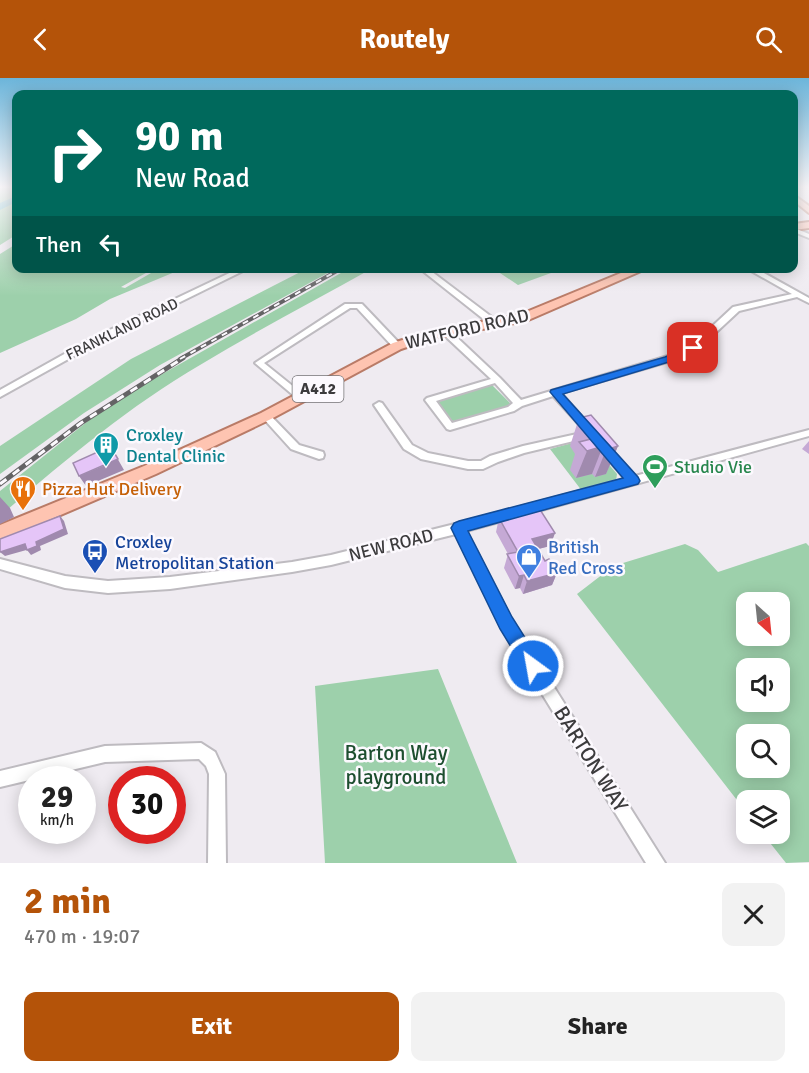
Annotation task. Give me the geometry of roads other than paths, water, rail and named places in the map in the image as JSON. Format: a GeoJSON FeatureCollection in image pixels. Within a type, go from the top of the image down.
{"type":"FeatureCollection","features":[{"type":"Feature","properties":{"kind":"main road","name":"WATFORD ROAD"},"geometry":{"type":"LineString","coordinates":[[0,534],[57,511],[266,416],[397,346],[446,332],[530,315],[631,273]]}},
{"type":"Feature","properties":{"kind":"street","name":"FRANKLAND ROAD"},"geometry":{"type":"LineString","coordinates":[[0,394],[96,340],[236,273]]}},
{"type":"Feature","properties":{"kind":"street"},"geometry":{"type":"LineString","coordinates":[[429,273],[494,323]]}},
{"type":"Feature","properties":{"kind":"street"},"geometry":{"type":"LineString","coordinates":[[759,273],[809,301]]}},
{"type":"Feature","properties":{"kind":"street"},"geometry":{"type":"LineString","coordinates":[[497,380],[429,400],[450,427],[555,392],[688,352],[736,309],[798,295]]}},
{"type":"Feature","properties":{"kind":"street"},"geometry":{"type":"LineString","coordinates":[[303,398],[259,363],[348,306],[359,306],[397,346]]}},
{"type":"Feature","properties":{"kind":"street"},"geometry":{"type":"LineString","coordinates":[[446,332],[519,404]]}},
{"type":"Feature","properties":{"kind":"street"},"geometry":{"type":"LineString","coordinates":[[555,392],[633,481]]}},
{"type":"Feature","properties":{"kind":"street"},"geometry":{"type":"LineString","coordinates":[[379,405],[408,447],[425,456],[468,465],[483,465],[523,450],[592,433]]}},
{"type":"Feature","properties":{"kind":"street"},"geometry":{"type":"LineString","coordinates":[[266,416],[295,447],[319,455]]}},
{"type":"Feature","properties":{"kind":"street","name":"NEW ROAD"},"geometry":{"type":"LineString","coordinates":[[0,564],[65,582],[108,587],[137,586],[292,567],[331,560],[459,528],[809,433]]}},
{"type":"Feature","properties":{"kind":"street","name":"BARTON WAY"},"geometry":{"type":"LineString","coordinates":[[459,528],[506,623],[656,863]]}},
{"type":"Feature","properties":{"kind":"street"},"geometry":{"type":"LineString","coordinates":[[0,779],[105,754],[201,751],[208,755],[214,763],[217,774],[217,863]]}},
{"type":"Feature","properties":{"kind":"railway"},"geometry":{"type":"LineString","coordinates":[[180,359],[333,273]]}},
{"type":"Feature","properties":{"kind":"railway"},"geometry":{"type":"LineString","coordinates":[[0,484],[81,423],[183,358]]}},
{"type":"Feature","properties":{"kind":"place","name":"Croxley Dental Clinic"},"geometry":{"type":"Point","coordinates":[106,468]}},
{"type":"Feature","properties":{"kind":"place","name":"Studio Vie"},"geometry":{"type":"Point","coordinates":[655,490]}},
{"type":"Feature","properties":{"kind":"place","name":"Pizza Hut Delivery"},"geometry":{"type":"Point","coordinates":[23,512]}},
{"type":"Feature","properties":{"kind":"place","name":"Croxley Metropolitan Station"},"geometry":{"type":"Point","coordinates":[95,575]}},
{"type":"Feature","properties":{"kind":"place","name":"British Red Cross"},"geometry":{"type":"Point","coordinates":[529,580]}},
{"type":"Feature","properties":{"kind":"park label","name":"Barton Way playground"},"geometry":{"type":"Point","coordinates":[396,765]}}]}
